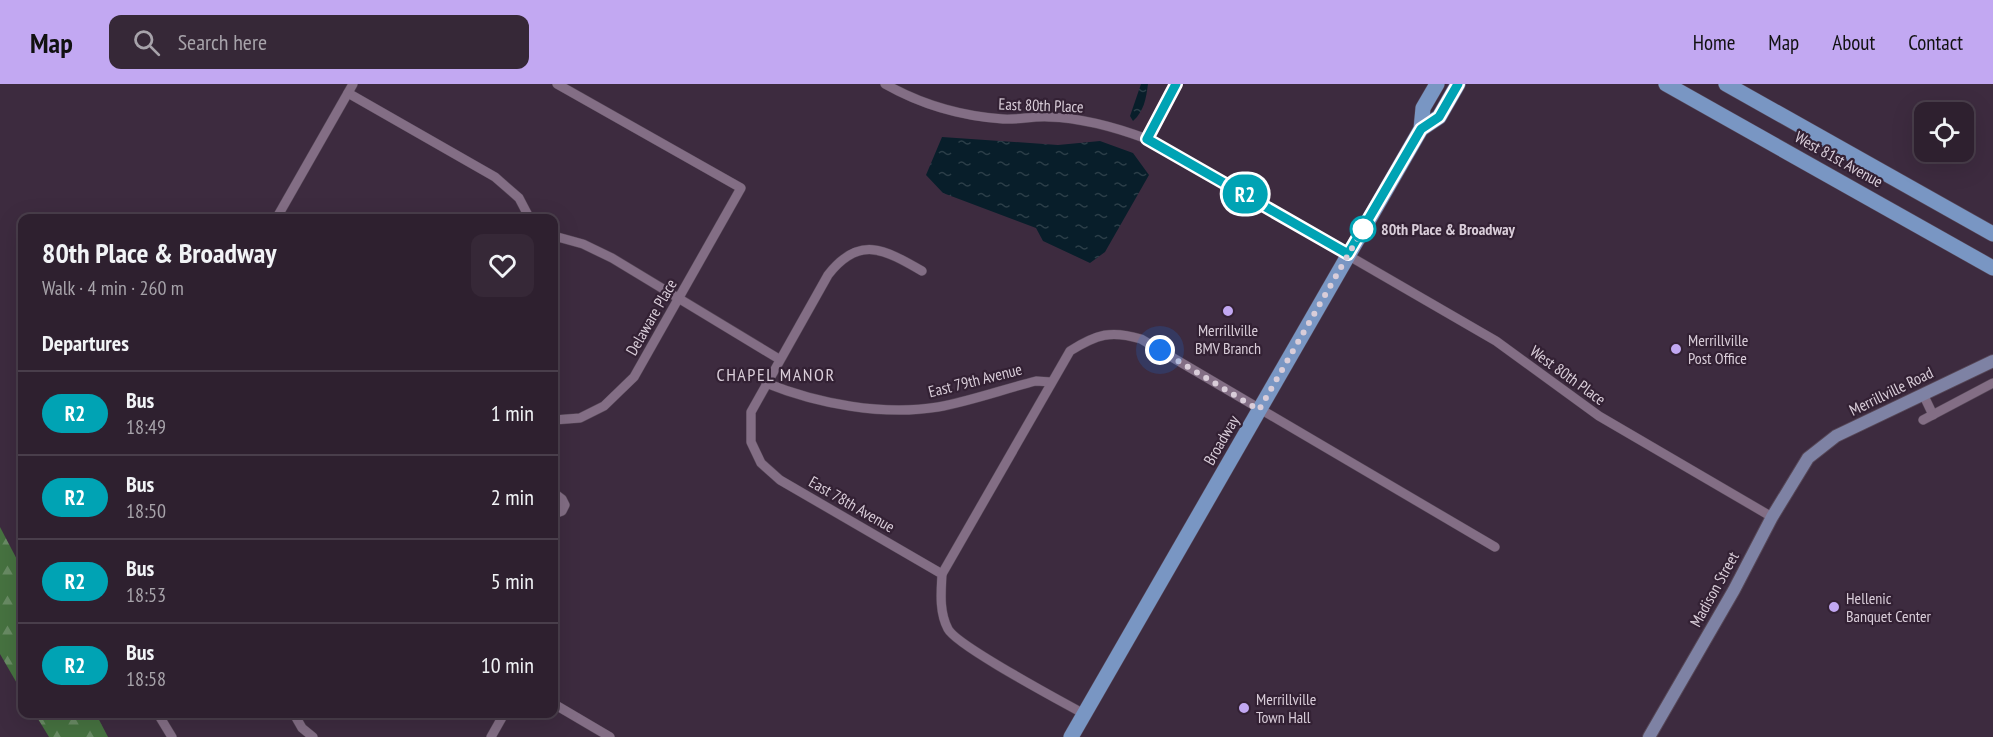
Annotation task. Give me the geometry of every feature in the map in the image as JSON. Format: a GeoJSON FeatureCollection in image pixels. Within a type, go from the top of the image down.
{"type":"FeatureCollection","features":[{"type":"Feature","properties":{"kind":"main road","name":"Broadway"},"geometry":{"type":"LineString","coordinates":[[1071,737],[1421,129],[1423,108],[1437,84]]}},
{"type":"Feature","properties":{"kind":"main road","name":"Broadway"},"geometry":{"type":"LineString","coordinates":[[1421,129],[1439,117],[1458,84]]}},
{"type":"Feature","properties":{"kind":"main road","name":"West 81st Avenue"},"geometry":{"type":"LineString","coordinates":[[1666,84],[1993,268]]}},
{"type":"Feature","properties":{"kind":"main road","name":"West 81st Avenue"},"geometry":{"type":"LineString","coordinates":[[1726,84],[1993,234]]}},
{"type":"Feature","properties":{"kind":"street"},"geometry":{"type":"LineString","coordinates":[[279,214],[353,84]]}},
{"type":"Feature","properties":{"kind":"street","name":"Delaware Place"},"geometry":{"type":"LineString","coordinates":[[557,84],[741,188],[634,377],[617,396],[580,418],[558,420]]}},
{"type":"Feature","properties":{"kind":"street","name":"East 80th Place"},"geometry":{"type":"LineString","coordinates":[[885,84],[910,98],[942,110],[1005,119],[1047,117],[1100,123],[1147,139],[1348,254]]}},
{"type":"Feature","properties":{"kind":"street"},"geometry":{"type":"LineString","coordinates":[[1147,139],[1176,84]]}},
{"type":"Feature","properties":{"kind":"street"},"geometry":{"type":"LineString","coordinates":[[348,93],[495,177],[519,198],[527,214]]}},
{"type":"Feature","properties":{"kind":"street"},"geometry":{"type":"LineString","coordinates":[[558,237],[583,244],[612,258],[779,359]]}},
{"type":"Feature","properties":{"kind":"street","name":"East 78th Avenue"},"geometry":{"type":"LineString","coordinates":[[922,271],[877,249],[850,253],[828,275],[766,383],[751,412],[751,442],[760,463],[780,480],[942,574]]}},
{"type":"Feature","properties":{"kind":"street","name":"West 80th Place"},"geometry":{"type":"LineString","coordinates":[[1348,254],[1496,341],[1599,416],[1772,517]]}},
{"type":"Feature","properties":{"kind":"street"},"geometry":{"type":"LineString","coordinates":[[1084,714],[968,647],[948,630],[941,602],[942,574],[1070,351],[1090,338],[1119,332],[1141,339],[1495,547]]}},
{"type":"Feature","properties":{"kind":"street","name":"Merrillville Road"},"geometry":{"type":"LineString","coordinates":[[1808,458],[1836,436],[1993,361]]}},
{"type":"Feature","properties":{"kind":"street","name":"East 79th Avenue"},"geometry":{"type":"LineString","coordinates":[[766,383],[794,395],[869,408],[906,410],[939,407],[1036,381],[1051,382]]}},
{"type":"Feature","properties":{"kind":"street"},"geometry":{"type":"LineString","coordinates":[[1923,420],[1993,383]]}},
{"type":"Feature","properties":{"kind":"street"},"geometry":{"type":"LineString","coordinates":[[1923,394],[1933,415]]}},
{"type":"Feature","properties":{"kind":"street","name":"Madison Street"},"geometry":{"type":"LineString","coordinates":[[1649,737],[1734,590],[1772,517],[1808,458]]}},
{"type":"Feature","properties":{"kind":"street"},"geometry":{"type":"LineString","coordinates":[[558,496],[565,505],[562,511],[558,512]]}},
{"type":"Feature","properties":{"kind":"street"},"geometry":{"type":"LineString","coordinates":[[558,706],[610,737]]}},
{"type":"Feature","properties":{"kind":"street"},"geometry":{"type":"LineString","coordinates":[[160,718],[172,737]]}},
{"type":"Feature","properties":{"kind":"street"},"geometry":{"type":"LineString","coordinates":[[297,718],[313,737]]}},
{"type":"Feature","properties":{"kind":"street"},"geometry":{"type":"LineString","coordinates":[[491,737],[502,718]]}},
{"type":"Feature","properties":{"kind":"green space"},"geometry":{"type":"Polygon","coordinates":[[[0,527],[18,561],[18,685],[0,654],[0,527]]]}},
{"type":"Feature","properties":{"kind":"green space"},"geometry":{"type":"Polygon","coordinates":[[[37,718],[98,718],[108,737],[49,737],[37,718]]]}},
{"type":"Feature","properties":{"kind":"water"},"geometry":{"type":"Polygon","coordinates":[[[1141,84],[1148,84],[1146,95],[1142,109],[1133,121],[1130,116],[1141,84]]]}},
{"type":"Feature","properties":{"kind":"water"},"geometry":{"type":"Polygon","coordinates":[[[942,137],[1058,145],[1100,141],[1133,153],[1149,175],[1105,252],[1090,263],[1043,241],[1036,228],[943,193],[926,175],[942,137]]]}},
{"type":"Feature","properties":{"kind":"bus line","name":"R2"},"geometry":{"type":"LineString","coordinates":[[1176,84],[1147,139],[1348,254],[1421,129],[1439,117],[1458,84]]}},
{"type":"Feature","properties":{"kind":"place","name":"80th Place & Broadway"},"geometry":{"type":"Point","coordinates":[1363,229]}},
{"type":"Feature","properties":{"kind":"place","name":"Merrillville BMV Branch"},"geometry":{"type":"Point","coordinates":[1228,311]}},
{"type":"Feature","properties":{"kind":"place","name":"Merrillville Post Office"},"geometry":{"type":"Point","coordinates":[1676,349]}},
{"type":"Feature","properties":{"kind":"place","name":"Hellenic Banquet Center"},"geometry":{"type":"Point","coordinates":[1834,607]}},
{"type":"Feature","properties":{"kind":"place","name":"Merrillville Town Hall"},"geometry":{"type":"Point","coordinates":[1244,708]}},
{"type":"Feature","properties":{"kind":"district","name":"CHAPEL MANOR"},"geometry":{"type":"Point","coordinates":[776,374]}},
{"type":"Feature","properties":{"kind":"route"},"geometry":{"type":"LineString","coordinates":[[1160,350],[1259,410],[1363,229]]}}]}
